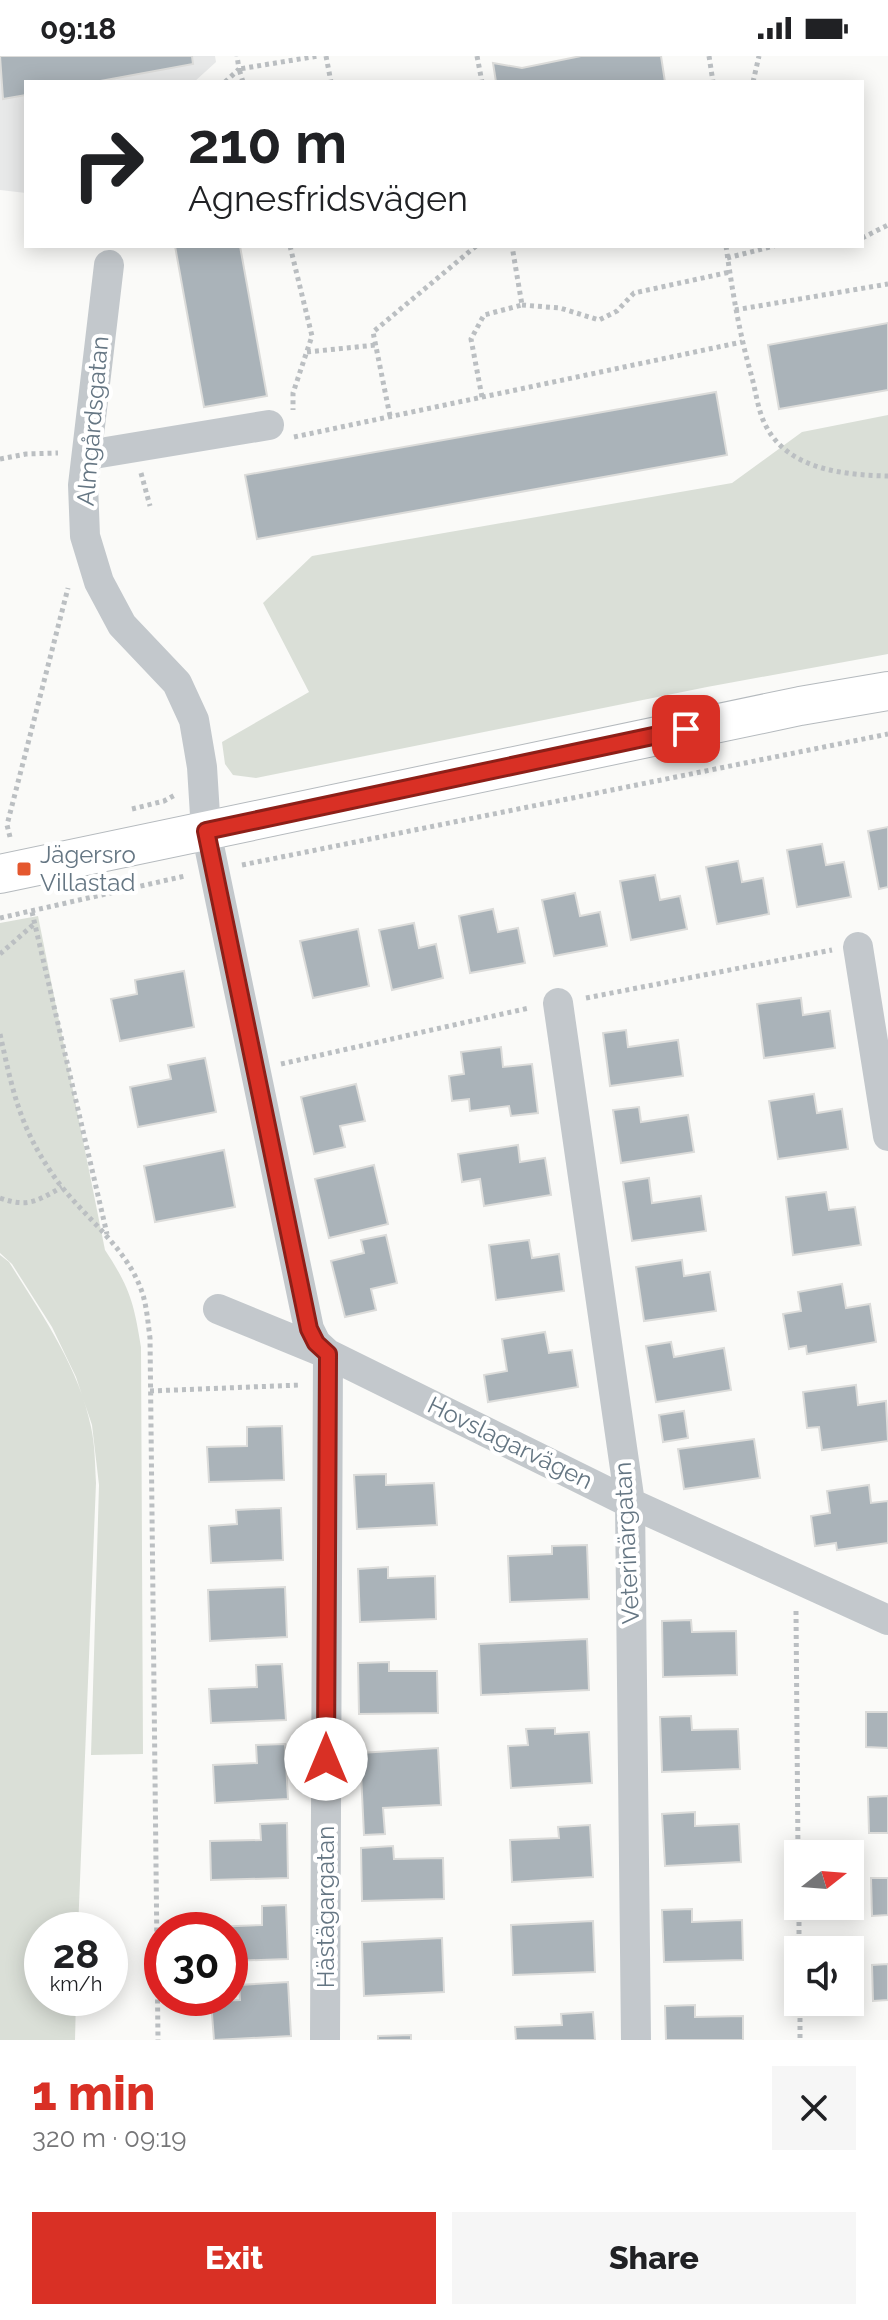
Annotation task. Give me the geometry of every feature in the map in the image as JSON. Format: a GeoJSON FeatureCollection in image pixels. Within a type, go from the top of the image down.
{"type":"FeatureCollection","features":[{"type":"Feature","properties":{"kind":"main road"},"geometry":{"type":"LineString","coordinates":[[0,874],[800,706],[888,691]]}},
{"type":"Feature","properties":{"kind":"street","name":"Almgårdsgatan"},"geometry":{"type":"LineString","coordinates":[[109,265],[83,485],[85,536],[99,582],[122,625],[177,683],[194,720],[202,767],[206,831]]}},
{"type":"Feature","properties":{"kind":"street"},"geometry":{"type":"LineString","coordinates":[[88,455],[281,431]]}},
{"type":"Feature","properties":{"kind":"street"},"geometry":{"type":"LineString","coordinates":[[206,831],[309,1329],[316,1343],[328,1354]]}},
{"type":"Feature","properties":{"kind":"street"},"geometry":{"type":"LineString","coordinates":[[858,947],[888,1136]]}},
{"type":"Feature","properties":{"kind":"street","name":"Veterinärgatan"},"geometry":{"type":"LineString","coordinates":[[558,1003],[630,1503],[636,2040]]}},
{"type":"Feature","properties":{"kind":"street","name":"Hovslagarvägen"},"geometry":{"type":"LineString","coordinates":[[218,1309],[328,1354],[630,1503],[888,1620]]}},
{"type":"Feature","properties":{"kind":"street","name":"Hästägargatan"},"geometry":{"type":"LineString","coordinates":[[325,2040],[328,1354]]}},
{"type":"Feature","properties":{"kind":"path"},"geometry":{"type":"LineString","coordinates":[[237,56],[242,80]]}},
{"type":"Feature","properties":{"kind":"path"},"geometry":{"type":"LineString","coordinates":[[227,80],[239,69],[318,56]]}},
{"type":"Feature","properties":{"kind":"path"},"geometry":{"type":"LineString","coordinates":[[326,56],[331,80]]}},
{"type":"Feature","properties":{"kind":"path"},"geometry":{"type":"LineString","coordinates":[[477,56],[482,80]]}},
{"type":"Feature","properties":{"kind":"path"},"geometry":{"type":"LineString","coordinates":[[709,56],[713,80]]}},
{"type":"Feature","properties":{"kind":"path"},"geometry":{"type":"LineString","coordinates":[[753,80],[759,56]]}},
{"type":"Feature","properties":{"kind":"path"},"geometry":{"type":"LineString","coordinates":[[864,237],[888,225]]}},
{"type":"Feature","properties":{"kind":"path"},"geometry":{"type":"LineString","coordinates":[[390,416],[373,332],[474,248]]}},
{"type":"Feature","properties":{"kind":"path"},"geometry":{"type":"LineString","coordinates":[[512,248],[522,305]]}},
{"type":"Feature","properties":{"kind":"path"},"geometry":{"type":"LineString","coordinates":[[726,248],[742,342],[766,427],[780,444],[797,457],[823,470],[888,476]]}},
{"type":"Feature","properties":{"kind":"path"},"geometry":{"type":"LineString","coordinates":[[727,258],[766,248]]}},
{"type":"Feature","properties":{"kind":"path"},"geometry":{"type":"LineString","coordinates":[[482,397],[471,339],[484,315],[522,305],[560,308],[599,320],[617,311],[634,293],[730,272]]}},
{"type":"Feature","properties":{"kind":"path"},"geometry":{"type":"LineString","coordinates":[[735,310],[888,284]]}},
{"type":"Feature","properties":{"kind":"path"},"geometry":{"type":"LineString","coordinates":[[281,431],[390,416],[742,342]]}},
{"type":"Feature","properties":{"kind":"path"},"geometry":{"type":"LineString","coordinates":[[307,352],[376,345]]}},
{"type":"Feature","properties":{"kind":"path"},"geometry":{"type":"LineString","coordinates":[[0,459],[69,452],[88,455]]}},
{"type":"Feature","properties":{"kind":"path"},"geometry":{"type":"LineString","coordinates":[[10,837],[7,825],[70,583]]}},
{"type":"Feature","properties":{"kind":"path"},"geometry":{"type":"LineString","coordinates":[[0,918],[214,870],[888,734]]}},
{"type":"Feature","properties":{"kind":"path"},"geometry":{"type":"LineString","coordinates":[[0,822],[7,825]]}},
{"type":"Feature","properties":{"kind":"path"},"geometry":{"type":"LineString","coordinates":[[32,912],[108,1238]]}},
{"type":"Feature","properties":{"kind":"path"},"geometry":{"type":"LineString","coordinates":[[0,954],[34,924]]}},
{"type":"Feature","properties":{"kind":"path"},"geometry":{"type":"LineString","coordinates":[[0,1034],[19,1114],[29,1138],[62,1187],[121,1253],[142,1293],[150,1338],[158,2040]]}},
{"type":"Feature","properties":{"kind":"path"},"geometry":{"type":"LineString","coordinates":[[0,1198],[18,1204],[36,1202],[62,1187]]}},
{"type":"Feature","properties":{"kind":"path"},"geometry":{"type":"LineString","coordinates":[[150,1391],[300,1386],[328,1354]]}},
{"type":"Feature","properties":{"kind":"path"},"geometry":{"type":"LineString","coordinates":[[795,1578],[798,1840]]}},
{"type":"Feature","properties":{"kind":"path"},"geometry":{"type":"LineString","coordinates":[[800,2016],[800,2040]]}},
{"type":"Feature","properties":{"kind":"shaded area"},"geometry":{"type":"Polygon","coordinates":[[[0,56],[215,56],[216,62],[196,80],[24,80],[24,193],[0,190],[0,56]]]}},
{"type":"Feature","properties":{"kind":"shaded area"},"geometry":{"type":"Polygon","coordinates":[[[888,415],[888,654],[707,687],[256,778],[233,775],[225,764],[222,742],[309,692],[263,603],[312,556],[732,483],[802,432],[888,415]]]}},
{"type":"Feature","properties":{"kind":"shaded area"},"geometry":{"type":"Polygon","coordinates":[[[38,916],[105,1250],[130,1296],[141,1347],[143,1754],[91,1755],[99,1485],[92,1425],[76,1377],[52,1327],[12,1264],[0,1253],[0,923],[38,916]]]}},
{"type":"Feature","properties":{"kind":"shaded area"},"geometry":{"type":"Polygon","coordinates":[[[0,1255],[9,1262],[46,1321],[78,1383],[91,1427],[96,1483],[79,1912],[24,1912],[24,2016],[76,2016],[75,2040],[0,2040],[0,1255]]]}},
{"type":"Feature","properties":{"kind":"building"},"geometry":{"type":"Polygon","coordinates":[[[0,56],[192,56],[193,64],[106,80],[24,80],[24,95],[3,99],[0,56]]]}},
{"type":"Feature","properties":{"kind":"building"},"geometry":{"type":"Polygon","coordinates":[[[581,56],[661,56],[665,80],[496,80],[493,63],[522,68],[581,56]]]}},
{"type":"Feature","properties":{"kind":"building"},"geometry":{"type":"Polygon","coordinates":[[[175,248],[240,248],[267,396],[204,407],[175,248]]]}},
{"type":"Feature","properties":{"kind":"building"},"geometry":{"type":"Polygon","coordinates":[[[888,323],[888,390],[779,409],[768,345],[888,323]]]}},
{"type":"Feature","properties":{"kind":"building"},"geometry":{"type":"Polygon","coordinates":[[[716,392],[727,455],[257,539],[245,475],[716,392]]]}},
{"type":"Feature","properties":{"kind":"building"},"geometry":{"type":"Polygon","coordinates":[[[888,827],[888,887],[879,889],[868,831],[888,827]]]}},
{"type":"Feature","properties":{"kind":"building"},"geometry":{"type":"Polygon","coordinates":[[[822,844],[826,865],[844,862],[851,897],[797,907],[787,850],[822,844]]]}},
{"type":"Feature","properties":{"kind":"building"},"geometry":{"type":"Polygon","coordinates":[[[738,861],[742,882],[763,878],[769,914],[717,924],[706,867],[738,861]]]}},
{"type":"Feature","properties":{"kind":"building"},"geometry":{"type":"Polygon","coordinates":[[[655,875],[660,900],[680,896],[687,929],[631,940],[620,881],[655,875]]]}},
{"type":"Feature","properties":{"kind":"building"},"geometry":{"type":"Polygon","coordinates":[[[575,893],[580,916],[600,912],[607,946],[554,956],[542,900],[575,893]]]}},
{"type":"Feature","properties":{"kind":"building"},"geometry":{"type":"Polygon","coordinates":[[[493,909],[498,932],[518,928],[525,963],[470,973],[459,916],[493,909]]]}},
{"type":"Feature","properties":{"kind":"building"},"geometry":{"type":"Polygon","coordinates":[[[414,923],[419,948],[436,944],[443,978],[392,990],[379,930],[414,923]]]}},
{"type":"Feature","properties":{"kind":"building"},"geometry":{"type":"Polygon","coordinates":[[[358,929],[369,986],[313,998],[300,941],[358,929]]]}},
{"type":"Feature","properties":{"kind":"building"},"geometry":{"type":"Polygon","coordinates":[[[184,971],[194,1027],[120,1041],[111,999],[137,994],[135,980],[184,971]]]}},
{"type":"Feature","properties":{"kind":"building"},"geometry":{"type":"Polygon","coordinates":[[[801,998],[803,1015],[830,1011],[835,1048],[764,1058],[757,1004],[801,998]]]}},
{"type":"Feature","properties":{"kind":"building"},"geometry":{"type":"Polygon","coordinates":[[[626,1030],[628,1047],[678,1040],[683,1076],[610,1086],[603,1033],[626,1030]]]}},
{"type":"Feature","properties":{"kind":"building"},"geometry":{"type":"Polygon","coordinates":[[[501,1047],[503,1067],[532,1064],[538,1113],[511,1116],[509,1106],[470,1111],[469,1099],[452,1101],[449,1076],[464,1074],[461,1052],[501,1047]]]}},
{"type":"Feature","properties":{"kind":"building"},"geometry":{"type":"Polygon","coordinates":[[[205,1058],[216,1112],[138,1127],[130,1087],[171,1079],[168,1065],[205,1058]]]}},
{"type":"Feature","properties":{"kind":"building"},"geometry":{"type":"Polygon","coordinates":[[[356,1084],[365,1121],[340,1126],[345,1147],[314,1154],[301,1097],[356,1084]]]}},
{"type":"Feature","properties":{"kind":"building"},"geometry":{"type":"Polygon","coordinates":[[[814,1094],[817,1113],[842,1109],[848,1149],[778,1159],[769,1101],[814,1094]]]}},
{"type":"Feature","properties":{"kind":"building"},"geometry":{"type":"Polygon","coordinates":[[[639,1107],[641,1122],[688,1115],[694,1152],[621,1163],[613,1110],[639,1107]]]}},
{"type":"Feature","properties":{"kind":"building"},"geometry":{"type":"Polygon","coordinates":[[[518,1145],[520,1162],[545,1158],[551,1195],[484,1206],[480,1179],[462,1182],[458,1154],[518,1145]]]}},
{"type":"Feature","properties":{"kind":"building"},"geometry":{"type":"Polygon","coordinates":[[[224,1150],[235,1207],[155,1222],[144,1166],[224,1150]]]}},
{"type":"Feature","properties":{"kind":"building"},"geometry":{"type":"Polygon","coordinates":[[[374,1165],[388,1224],[329,1238],[315,1179],[374,1165]]]}},
{"type":"Feature","properties":{"kind":"building"},"geometry":{"type":"Polygon","coordinates":[[[649,1178],[652,1203],[701,1196],[706,1231],[632,1241],[623,1182],[649,1178]]]}},
{"type":"Feature","properties":{"kind":"building"},"geometry":{"type":"Polygon","coordinates":[[[826,1192],[829,1210],[855,1207],[861,1245],[793,1255],[786,1197],[826,1192]]]}},
{"type":"Feature","properties":{"kind":"building"},"geometry":{"type":"Polygon","coordinates":[[[386,1235],[397,1283],[371,1289],[376,1310],[345,1317],[331,1261],[364,1253],[361,1240],[386,1235]]]}},
{"type":"Feature","properties":{"kind":"building"},"geometry":{"type":"Polygon","coordinates":[[[529,1240],[532,1258],[559,1254],[564,1291],[496,1300],[489,1245],[529,1240]]]}},
{"type":"Feature","properties":{"kind":"building"},"geometry":{"type":"Polygon","coordinates":[[[682,1260],[684,1276],[710,1272],[716,1311],[644,1321],[636,1267],[682,1260]]]}},
{"type":"Feature","properties":{"kind":"building"},"geometry":{"type":"Polygon","coordinates":[[[842,1284],[846,1308],[870,1304],[876,1342],[807,1354],[806,1346],[789,1349],[783,1314],[801,1311],[798,1292],[842,1284]]]}},
{"type":"Feature","properties":{"kind":"building"},"geometry":{"type":"Polygon","coordinates":[[[545,1332],[549,1353],[572,1350],[578,1387],[488,1402],[484,1375],[507,1371],[502,1339],[545,1332]]]}},
{"type":"Feature","properties":{"kind":"building"},"geometry":{"type":"Polygon","coordinates":[[[671,1342],[674,1357],[724,1348],[731,1390],[656,1402],[646,1346],[671,1342]]]}},
{"type":"Feature","properties":{"kind":"building"},"geometry":{"type":"Polygon","coordinates":[[[856,1385],[858,1405],[886,1401],[888,1441],[822,1450],[819,1427],[807,1428],[803,1392],[856,1385]]]}},
{"type":"Feature","properties":{"kind":"building"},"geometry":{"type":"Polygon","coordinates":[[[684,1411],[688,1438],[663,1442],[659,1415],[684,1411]]]}},
{"type":"Feature","properties":{"kind":"building"},"geometry":{"type":"Polygon","coordinates":[[[282,1426],[284,1480],[209,1482],[207,1447],[247,1446],[247,1427],[282,1426]]]}},
{"type":"Feature","properties":{"kind":"building"},"geometry":{"type":"Polygon","coordinates":[[[754,1439],[760,1478],[684,1489],[678,1449],[754,1439]]]}},
{"type":"Feature","properties":{"kind":"building"},"geometry":{"type":"Polygon","coordinates":[[[386,1474],[386,1485],[434,1483],[437,1525],[357,1529],[354,1475],[386,1474]]]}},
{"type":"Feature","properties":{"kind":"building"},"geometry":{"type":"Polygon","coordinates":[[[869,1485],[871,1503],[888,1501],[888,1543],[837,1550],[836,1543],[815,1546],[811,1516],[830,1513],[827,1491],[869,1485]]]}},
{"type":"Feature","properties":{"kind":"building"},"geometry":{"type":"Polygon","coordinates":[[[281,1508],[283,1560],[211,1563],[209,1526],[237,1524],[236,1510],[281,1508]]]}},
{"type":"Feature","properties":{"kind":"building"},"geometry":{"type":"Polygon","coordinates":[[[587,1545],[589,1599],[510,1602],[508,1556],[552,1554],[552,1546],[587,1545]]]}},
{"type":"Feature","properties":{"kind":"building"},"geometry":{"type":"Polygon","coordinates":[[[388,1567],[388,1578],[435,1576],[436,1619],[360,1622],[358,1569],[388,1567]]]}},
{"type":"Feature","properties":{"kind":"building"},"geometry":{"type":"Polygon","coordinates":[[[285,1587],[287,1637],[210,1641],[208,1590],[285,1587]]]}},
{"type":"Feature","properties":{"kind":"building"},"geometry":{"type":"Polygon","coordinates":[[[691,1620],[692,1632],[736,1631],[737,1675],[663,1677],[662,1621],[691,1620]]]}},
{"type":"Feature","properties":{"kind":"building"},"geometry":{"type":"Polygon","coordinates":[[[587,1639],[589,1690],[481,1695],[479,1644],[587,1639]]]}},
{"type":"Feature","properties":{"kind":"building"},"geometry":{"type":"Polygon","coordinates":[[[389,1662],[389,1671],[437,1671],[438,1713],[359,1714],[358,1663],[389,1662]]]}},
{"type":"Feature","properties":{"kind":"building"},"geometry":{"type":"Polygon","coordinates":[[[282,1664],[286,1720],[211,1723],[209,1689],[257,1687],[256,1665],[282,1664]]]}},
{"type":"Feature","properties":{"kind":"building"},"geometry":{"type":"Polygon","coordinates":[[[866,1712],[888,1712],[888,1748],[866,1747],[866,1712]]]}},
{"type":"Feature","properties":{"kind":"building"},"geometry":{"type":"Polygon","coordinates":[[[691,1716],[692,1730],[738,1729],[740,1769],[662,1772],[660,1717],[691,1716]]]}},
{"type":"Feature","properties":{"kind":"building"},"geometry":{"type":"Polygon","coordinates":[[[555,1728],[555,1734],[589,1732],[592,1783],[511,1788],[508,1746],[528,1745],[526,1729],[555,1728]]]}},
{"type":"Feature","properties":{"kind":"building"},"geometry":{"type":"Polygon","coordinates":[[[285,1744],[288,1799],[215,1803],[213,1765],[257,1763],[256,1745],[285,1744]]]}},
{"type":"Feature","properties":{"kind":"building"},"geometry":{"type":"Polygon","coordinates":[[[438,1748],[441,1805],[383,1808],[385,1834],[364,1835],[360,1753],[438,1748]]]}},
{"type":"Feature","properties":{"kind":"building"},"geometry":{"type":"Polygon","coordinates":[[[888,1796],[888,1833],[869,1833],[868,1797],[888,1796]]]}},
{"type":"Feature","properties":{"kind":"building"},"geometry":{"type":"Polygon","coordinates":[[[695,1812],[695,1826],[739,1824],[741,1862],[665,1866],[662,1814],[695,1812]]]}},
{"type":"Feature","properties":{"kind":"building"},"geometry":{"type":"Polygon","coordinates":[[[287,1823],[288,1878],[211,1880],[210,1841],[261,1840],[260,1824],[287,1823]]]}},
{"type":"Feature","properties":{"kind":"building"},"geometry":{"type":"Polygon","coordinates":[[[590,1825],[593,1877],[512,1882],[510,1840],[559,1838],[558,1827],[590,1825]]]}},
{"type":"Feature","properties":{"kind":"building"},"geometry":{"type":"Polygon","coordinates":[[[393,1846],[394,1859],[443,1858],[444,1899],[362,1901],[361,1848],[393,1846]]]}},
{"type":"Feature","properties":{"kind":"building"},"geometry":{"type":"Polygon","coordinates":[[[871,1878],[888,1878],[888,1915],[872,1916],[871,1878]]]}},
{"type":"Feature","properties":{"kind":"building"},"geometry":{"type":"Polygon","coordinates":[[[286,1905],[288,1959],[248,1960],[248,1926],[262,1925],[262,1906],[286,1905]]]}},
{"type":"Feature","properties":{"kind":"building"},"geometry":{"type":"Polygon","coordinates":[[[692,1909],[692,1922],[742,1920],[743,1960],[664,1962],[662,1910],[692,1909]]]}},
{"type":"Feature","properties":{"kind":"building"},"geometry":{"type":"Polygon","coordinates":[[[593,1921],[595,1972],[513,1975],[511,1925],[593,1921]]]}},
{"type":"Feature","properties":{"kind":"building"},"geometry":{"type":"Polygon","coordinates":[[[442,1938],[444,1992],[364,1996],[362,1942],[442,1938]]]}},
{"type":"Feature","properties":{"kind":"building"},"geometry":{"type":"Polygon","coordinates":[[[888,1964],[888,2000],[873,2001],[872,1965],[888,1964]]]}},
{"type":"Feature","properties":{"kind":"building"},"geometry":{"type":"Polygon","coordinates":[[[288,1982],[291,2036],[214,2040],[212,2016],[248,2016],[248,1984],[288,1982]]]}},
{"type":"Feature","properties":{"kind":"building"},"geometry":{"type":"Polygon","coordinates":[[[695,2005],[695,2017],[743,2016],[743,2040],[666,2040],[665,2006],[695,2005]]]}},
{"type":"Feature","properties":{"kind":"building"},"geometry":{"type":"Polygon","coordinates":[[[593,2012],[595,2040],[516,2040],[515,2027],[562,2025],[561,2014],[593,2012]]]}},
{"type":"Feature","properties":{"kind":"building"},"geometry":{"type":"Polygon","coordinates":[[[411,2035],[411,2040],[378,2040],[378,2036],[411,2035]]]}},
{"type":"Feature","properties":{"kind":"place","name":"Jägersro Villastad"},"geometry":{"type":"Point","coordinates":[24,869]}},
{"type":"Feature","properties":{"kind":"route"},"geometry":{"type":"LineString","coordinates":[[326,1759],[328,1354],[316,1343],[309,1329],[206,831],[686,729]]}}]}
